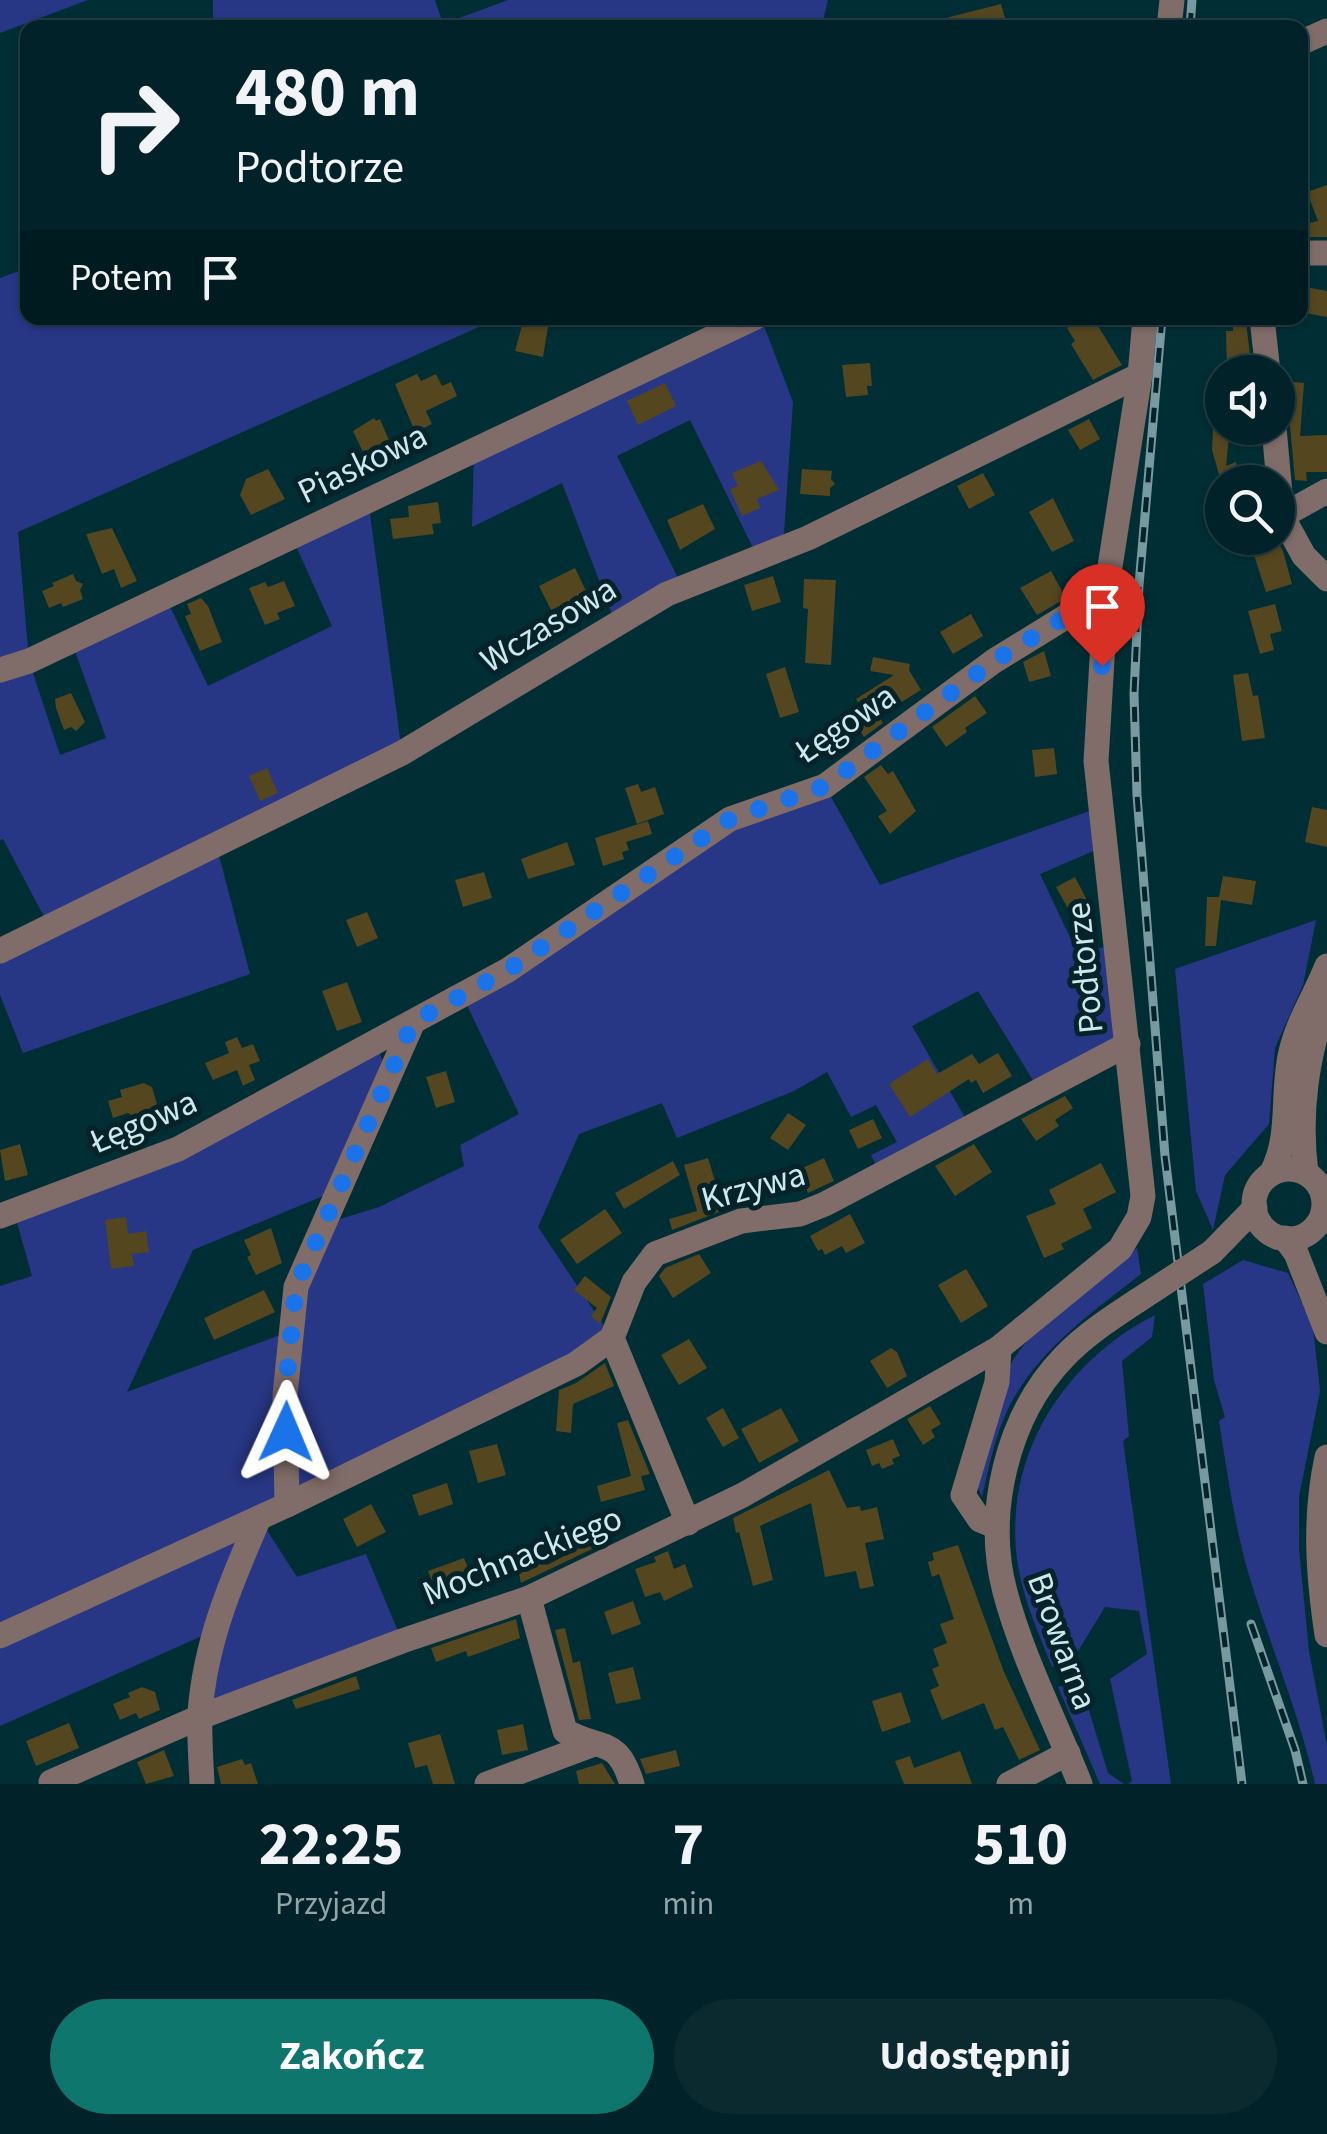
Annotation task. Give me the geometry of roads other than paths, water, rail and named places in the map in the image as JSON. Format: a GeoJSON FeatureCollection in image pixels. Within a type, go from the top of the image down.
{"type":"FeatureCollection","features":[{"type":"Feature","properties":{"kind":"street","name":"Piaskowa"},"geometry":{"type":"LineString","coordinates":[[0,670],[28,661],[739,325]]}},
{"type":"Feature","properties":{"kind":"street","name":"Podtorze"},"geometry":{"type":"LineString","coordinates":[[999,1348],[1120,1250],[1138,1217],[1143,1177],[1096,762],[1106,592],[1144,325]]}},
{"type":"Feature","properties":{"kind":"street"},"geometry":{"type":"LineString","coordinates":[[1263,325],[1266,355]]}},
{"type":"Feature","properties":{"kind":"street","name":"Wczasowa"},"geometry":{"type":"LineString","coordinates":[[0,951],[402,752],[667,594],[808,538],[1140,374]]}},
{"type":"Feature","properties":{"kind":"street"},"geometry":{"type":"LineString","coordinates":[[1295,509],[1327,491]]}},
{"type":"Feature","properties":{"kind":"street"},"geometry":{"type":"LineString","coordinates":[[1295,540],[1304,556],[1327,579]]}},
{"type":"Feature","properties":{"kind":"street","name":"Łęgowa"},"geometry":{"type":"LineString","coordinates":[[0,1216],[178,1149],[508,970],[730,819],[825,786],[994,661],[1106,592]]}},
{"type":"Feature","properties":{"kind":"street"},"geometry":{"type":"LineString","coordinates":[[1327,966],[1304,1011],[1290,1054],[1284,1136],[1271,1174],[1258,1189],[1268,1225],[1296,1253],[1327,1332]]}},
{"type":"Feature","properties":{"kind":"street"},"geometry":{"type":"LineString","coordinates":[[1327,998],[1308,1057],[1302,1136],[1319,1198],[1327,1295]]}},
{"type":"Feature","properties":{"kind":"street"},"geometry":{"type":"LineString","coordinates":[[287,1505],[285,1395],[296,1287],[413,1022]]}},
{"type":"Feature","properties":{"kind":"street","name":"Krzywa"},"geometry":{"type":"LineString","coordinates":[[612,1338],[634,1282],[656,1254],[741,1221],[800,1214],[824,1204],[1128,1044]]}},
{"type":"Feature","properties":{"kind":"street"},"geometry":{"type":"LineString","coordinates":[[1271,1174],[1289,1169],[1319,1198]]}},
{"type":"Feature","properties":{"kind":"street"},"geometry":{"type":"LineString","coordinates":[[1268,1225],[1300,1237],[1319,1198]]}},
{"type":"Feature","properties":{"kind":"street","name":"Browarna"},"geometry":{"type":"LineString","coordinates":[[1080,1784],[1011,1612],[1000,1570],[999,1494],[1013,1443],[1037,1393],[1065,1356],[1136,1301],[1212,1252],[1268,1225]]}},
{"type":"Feature","properties":{"kind":"street"},"geometry":{"type":"LineString","coordinates":[[0,1636],[287,1505],[576,1364],[612,1338],[688,1523]]}},
{"type":"Feature","properties":{"kind":"street"},"geometry":{"type":"LineString","coordinates":[[998,1528],[980,1520],[963,1494],[997,1382],[999,1348]]}},
{"type":"Feature","properties":{"kind":"street","name":"Mochnackiego"},"geometry":{"type":"LineString","coordinates":[[51,1782],[200,1716],[529,1598],[743,1496],[999,1348]]}},
{"type":"Feature","properties":{"kind":"street"},"geometry":{"type":"LineString","coordinates":[[1327,1457],[1317,1537],[1327,1635]]}},
{"type":"Feature","properties":{"kind":"street"},"geometry":{"type":"LineString","coordinates":[[202,1784],[200,1716],[210,1647],[224,1597],[259,1518]]}},
{"type":"Feature","properties":{"kind":"street"},"geometry":{"type":"LineString","coordinates":[[529,1598],[565,1731],[610,1748],[624,1759],[632,1784]]}},
{"type":"Feature","properties":{"kind":"street"},"geometry":{"type":"LineString","coordinates":[[487,1784],[594,1744]]}},
{"type":"Feature","properties":{"kind":"street"},"geometry":{"type":"LineString","coordinates":[[1010,1784],[1068,1752]]}},
{"type":"Feature","properties":{"kind":"railway"},"geometry":{"type":"LineString","coordinates":[[1191,20],[1192,0]]}},
{"type":"Feature","properties":{"kind":"railway"},"geometry":{"type":"LineString","coordinates":[[1161,325],[1139,585],[1134,694],[1137,795],[1165,1156],[1242,1784]]}},
{"type":"Feature","properties":{"kind":"railway"},"geometry":{"type":"LineString","coordinates":[[1251,1624],[1303,1784]]}}]}
